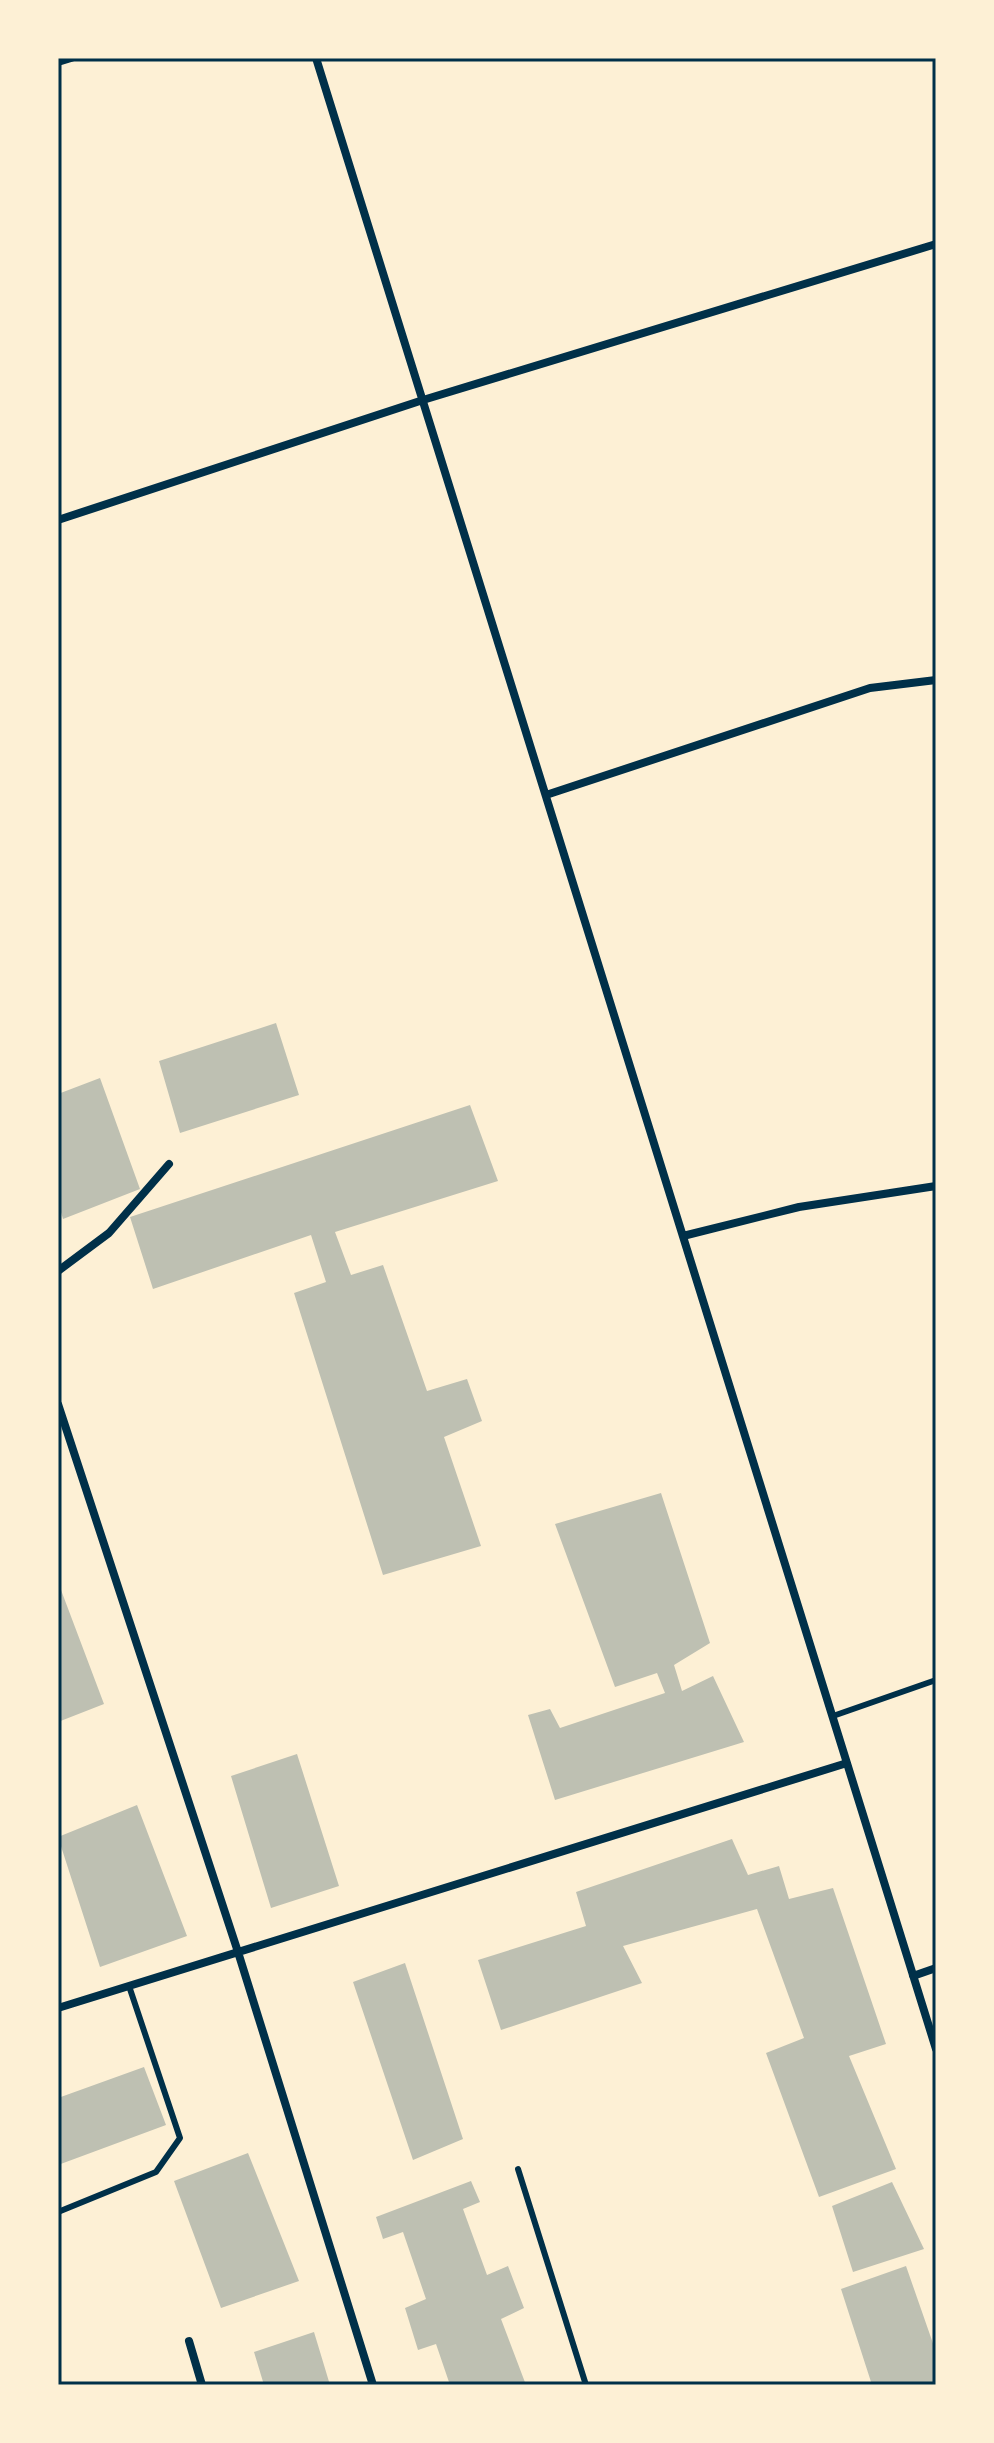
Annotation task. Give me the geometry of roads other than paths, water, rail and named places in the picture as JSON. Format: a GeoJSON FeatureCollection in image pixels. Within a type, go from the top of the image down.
{"type":"FeatureCollection","features":[{"type":"Feature","properties":{"kind":"street"},"geometry":{"type":"LineString","coordinates":[[58,62],[71,58]]}},
{"type":"Feature","properties":{"kind":"street"},"geometry":{"type":"LineString","coordinates":[[316,58],[936,2049]]}},
{"type":"Feature","properties":{"kind":"street"},"geometry":{"type":"LineString","coordinates":[[58,520],[423,400],[936,244]]}},
{"type":"Feature","properties":{"kind":"street"},"geometry":{"type":"LineString","coordinates":[[546,795],[870,688],[936,680]]}},
{"type":"Feature","properties":{"kind":"street"},"geometry":{"type":"LineString","coordinates":[[58,1271],[109,1233],[169,1164]]}},
{"type":"Feature","properties":{"kind":"street"},"geometry":{"type":"LineString","coordinates":[[683,1236],[799,1207],[936,1186]]}},
{"type":"Feature","properties":{"kind":"street"},"geometry":{"type":"LineString","coordinates":[[58,1404],[238,1952],[373,2385]]}},
{"type":"Feature","properties":{"kind":"street"},"geometry":{"type":"LineString","coordinates":[[58,2008],[847,1763]]}},
{"type":"Feature","properties":{"kind":"street"},"geometry":{"type":"LineString","coordinates":[[913,1976],[936,1968]]}},
{"type":"Feature","properties":{"kind":"street"},"geometry":{"type":"LineString","coordinates":[[189,2341],[202,2385]]}},
{"type":"Feature","properties":{"kind":"lane"},"geometry":{"type":"LineString","coordinates":[[833,1716],[936,1680]]}},
{"type":"Feature","properties":{"kind":"lane"},"geometry":{"type":"LineString","coordinates":[[58,2212],[156,2172],[180,2138],[129,1986]]}},
{"type":"Feature","properties":{"kind":"lane"},"geometry":{"type":"LineString","coordinates":[[518,2169],[586,2385]]}}]}
